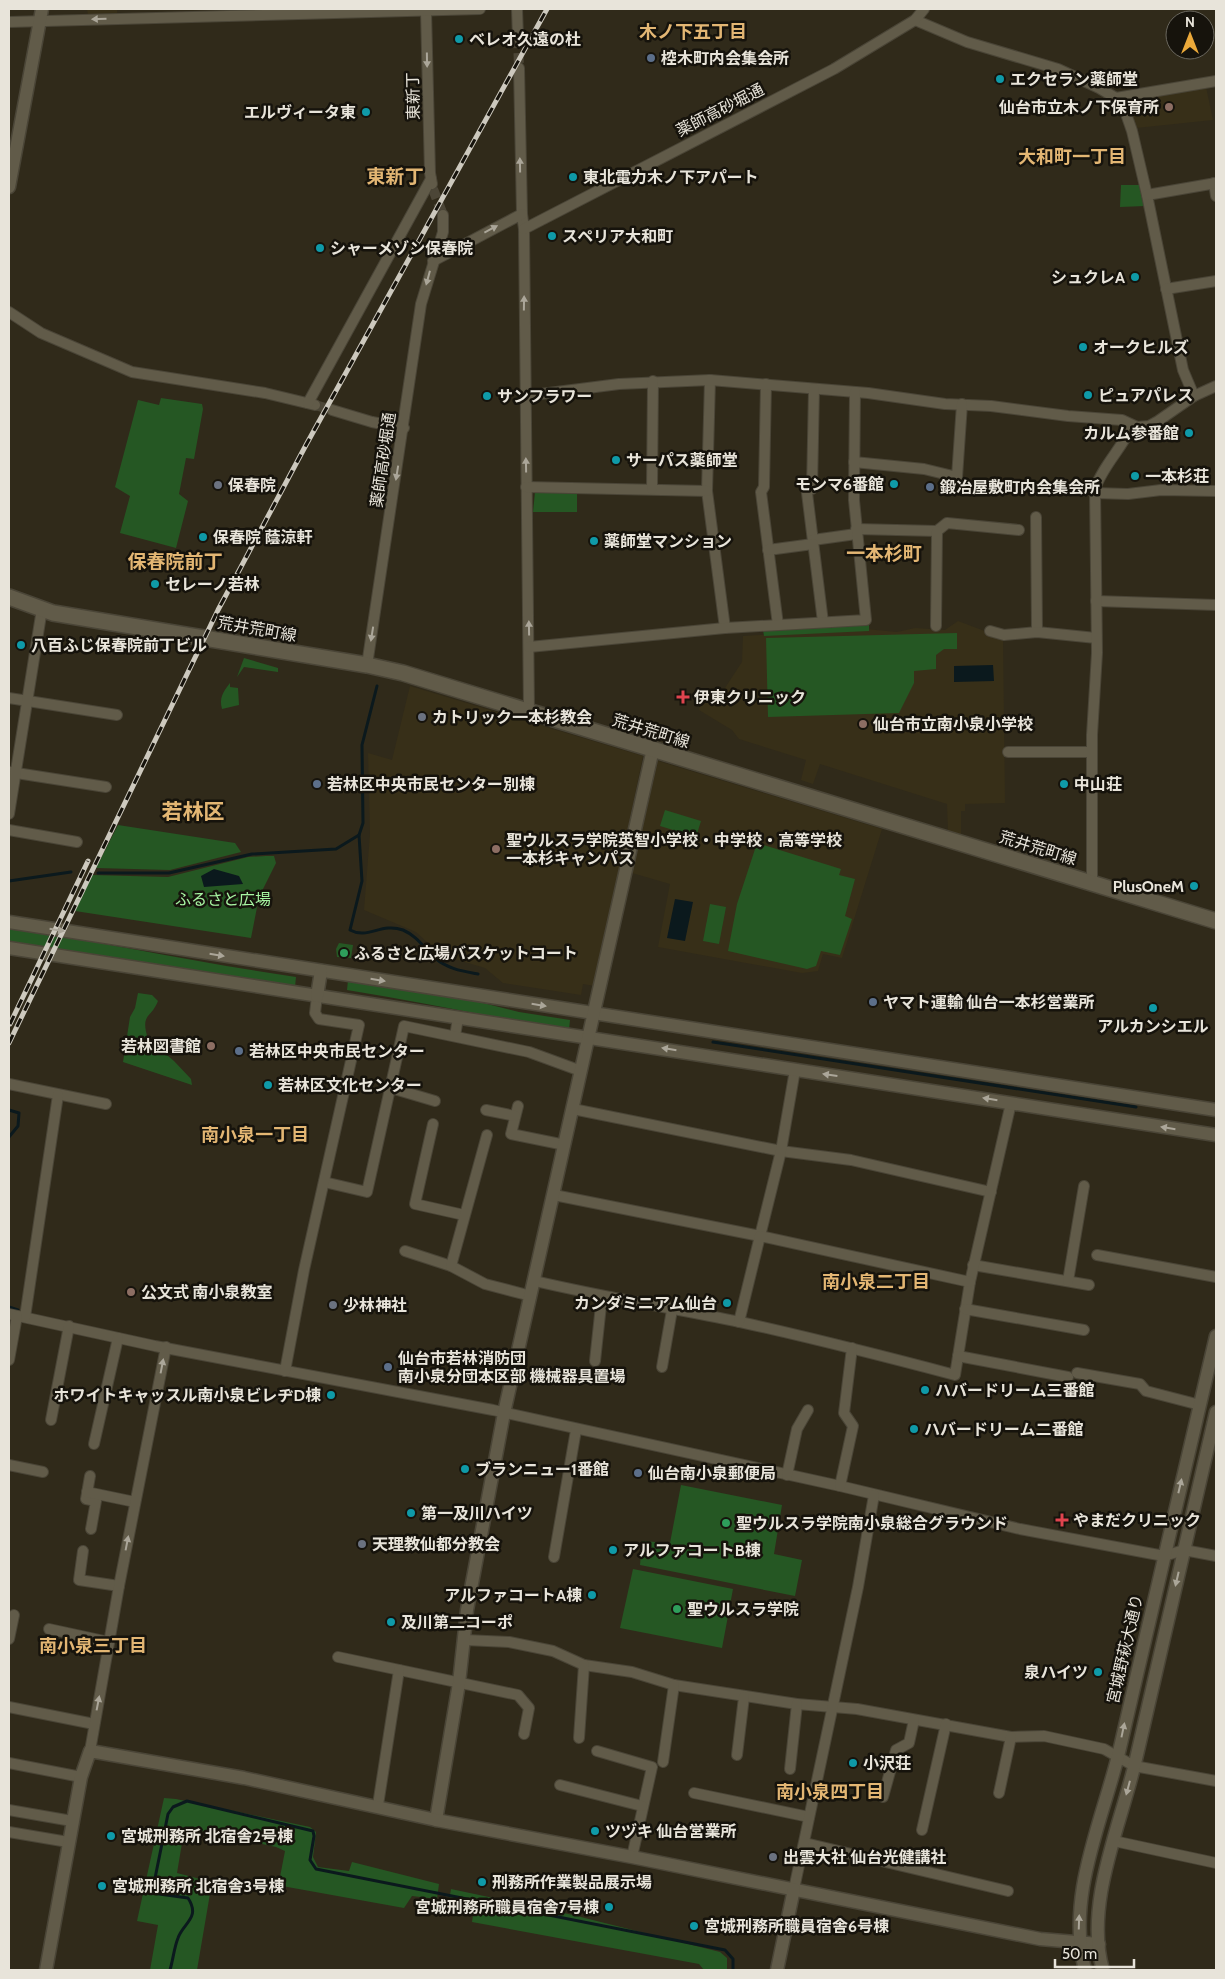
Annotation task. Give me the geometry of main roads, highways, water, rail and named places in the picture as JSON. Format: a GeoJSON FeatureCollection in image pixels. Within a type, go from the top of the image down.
{"type":"FeatureCollection","features":[{"type":"Feature","properties":{"kind":"main road","name":"荒井荒町線"},"geometry":{"type":"LineString","coordinates":[[9,597],[42,609],[367,665],[403,673],[1216,921]]}},
{"type":"Feature","properties":{"kind":"waterway"},"geometry":{"type":"LineString","coordinates":[[377,686],[362,745],[363,823],[359,835],[362,881],[350,930],[357,933],[388,928],[403,930],[420,942],[435,958],[445,965],[478,974]]}},
{"type":"Feature","properties":{"kind":"waterway"},"geometry":{"type":"LineString","coordinates":[[98,873],[169,873],[252,854],[336,849],[359,835]]}},
{"type":"Feature","properties":{"kind":"waterway"},"geometry":{"type":"LineString","coordinates":[[9,881],[71,872]]}},
{"type":"Feature","properties":{"kind":"waterway"},"geometry":{"type":"LineString","coordinates":[[713,1042],[1136,1107]]}},
{"type":"Feature","properties":{"kind":"waterway"},"geometry":{"type":"LineString","coordinates":[[9,1110],[19,1113],[18,1126],[9,1137]]}},
{"type":"Feature","properties":{"kind":"waterway"},"geometry":{"type":"LineString","coordinates":[[9,1307],[18,1310]]}},
{"type":"Feature","properties":{"kind":"waterway"},"geometry":{"type":"LineString","coordinates":[[170,1970],[178,1938],[192,1915],[192,1905],[188,1898],[152,1893],[168,1814],[173,1807],[187,1801],[313,1831],[314,1836],[310,1860],[316,1869],[725,1950],[733,1959],[733,1970]]}},
{"type":"Feature","properties":{"kind":"tunnel"},"geometry":{"type":"LineString","coordinates":[[518,38],[519,68]]}},
{"type":"Feature","properties":{"kind":"tunnel"},"geometry":{"type":"LineString","coordinates":[[433,189],[443,215]]}},
{"type":"Feature","properties":{"kind":"tunnel"},"geometry":{"type":"LineString","coordinates":[[315,405],[332,410]]}},
{"type":"Feature","properties":{"kind":"railway"},"geometry":{"type":"LineString","coordinates":[[9,1043],[218,610],[306,445],[547,9]]}},
{"type":"Feature","properties":{"kind":"railway"},"geometry":{"type":"LineString","coordinates":[[10,1024],[88,861]]}},
{"type":"Feature","properties":{"kind":"place","name":"ベレオ久遠の杜"},"geometry":{"type":"Point","coordinates":[459,39]}},
{"type":"Feature","properties":{"kind":"place","name":"椌木町内会集会所"},"geometry":{"type":"Point","coordinates":[651,58]}},
{"type":"Feature","properties":{"kind":"place","name":"エクセラン薬師堂"},"geometry":{"type":"Point","coordinates":[1000,79]}},
{"type":"Feature","properties":{"kind":"place","name":"仙台市立木ノ下保育所"},"geometry":{"type":"Point","coordinates":[1169,107]}},
{"type":"Feature","properties":{"kind":"place","name":"エルヴィータ東"},"geometry":{"type":"Point","coordinates":[366,112]}},
{"type":"Feature","properties":{"kind":"place","name":"東北電力木ノ下アパート"},"geometry":{"type":"Point","coordinates":[573,177]}},
{"type":"Feature","properties":{"kind":"place","name":"スペリア大和町"},"geometry":{"type":"Point","coordinates":[552,236]}},
{"type":"Feature","properties":{"kind":"place","name":"シャーメゾン保春院"},"geometry":{"type":"Point","coordinates":[320,248]}},
{"type":"Feature","properties":{"kind":"place","name":"シュクレA"},"geometry":{"type":"Point","coordinates":[1135,277]}},
{"type":"Feature","properties":{"kind":"place","name":"オークヒルズ"},"geometry":{"type":"Point","coordinates":[1083,347]}},
{"type":"Feature","properties":{"kind":"place","name":"ピュアパレス"},"geometry":{"type":"Point","coordinates":[1088,395]}},
{"type":"Feature","properties":{"kind":"place","name":"サンフラワー"},"geometry":{"type":"Point","coordinates":[487,396]}},
{"type":"Feature","properties":{"kind":"place","name":"カルム参番館"},"geometry":{"type":"Point","coordinates":[1189,433]}},
{"type":"Feature","properties":{"kind":"place","name":"サーパス薬師堂"},"geometry":{"type":"Point","coordinates":[616,460]}},
{"type":"Feature","properties":{"kind":"place","name":"一本杉荘"},"geometry":{"type":"Point","coordinates":[1135,476]}},
{"type":"Feature","properties":{"kind":"place","name":"モンマ6番館"},"geometry":{"type":"Point","coordinates":[894,484]}},
{"type":"Feature","properties":{"kind":"place","name":"保春院"},"geometry":{"type":"Point","coordinates":[218,485]}},
{"type":"Feature","properties":{"kind":"place","name":"鍛冶屋敷町内会集会所"},"geometry":{"type":"Point","coordinates":[930,487]}},
{"type":"Feature","properties":{"kind":"place","name":"保春院 蔭涼軒"},"geometry":{"type":"Point","coordinates":[203,537]}},
{"type":"Feature","properties":{"kind":"place","name":"薬師堂マンション"},"geometry":{"type":"Point","coordinates":[594,541]}},
{"type":"Feature","properties":{"kind":"place","name":"セレーノ若林"},"geometry":{"type":"Point","coordinates":[155,584]}},
{"type":"Feature","properties":{"kind":"place","name":"八百ふじ保春院前丁ビル"},"geometry":{"type":"Point","coordinates":[21,645]}},
{"type":"Feature","properties":{"kind":"place","name":"伊東クリニック"},"geometry":{"type":"Point","coordinates":[683,697]}},
{"type":"Feature","properties":{"kind":"place","name":"カトリック一本杉教会"},"geometry":{"type":"Point","coordinates":[422,717]}},
{"type":"Feature","properties":{"kind":"place","name":"仙台市立南小泉小学校"},"geometry":{"type":"Point","coordinates":[863,724]}},
{"type":"Feature","properties":{"kind":"place","name":"若林区中央市民センター別棟"},"geometry":{"type":"Point","coordinates":[317,784]}},
{"type":"Feature","properties":{"kind":"place","name":"中山荘"},"geometry":{"type":"Point","coordinates":[1064,784]}},
{"type":"Feature","properties":{"kind":"place","name":"聖ウルスラ学院英智小学校・中学校・高等学校 一本杉キャンパス"},"geometry":{"type":"Point","coordinates":[496,849]}},
{"type":"Feature","properties":{"kind":"place","name":"PlusOneM"},"geometry":{"type":"Point","coordinates":[1194,886]}},
{"type":"Feature","properties":{"kind":"place","name":"ふるさと広場バスケットコート"},"geometry":{"type":"Point","coordinates":[344,953]}},
{"type":"Feature","properties":{"kind":"place","name":"ヤマト運輸 仙台一本杉営業所"},"geometry":{"type":"Point","coordinates":[873,1002]}},
{"type":"Feature","properties":{"kind":"place","name":"アルカンシエル"},"geometry":{"type":"Point","coordinates":[1153,1008]}},
{"type":"Feature","properties":{"kind":"place","name":"若林図書館"},"geometry":{"type":"Point","coordinates":[211,1046]}},
{"type":"Feature","properties":{"kind":"place","name":"若林区中央市民センター"},"geometry":{"type":"Point","coordinates":[239,1051]}},
{"type":"Feature","properties":{"kind":"place","name":"若林区文化センター"},"geometry":{"type":"Point","coordinates":[268,1085]}},
{"type":"Feature","properties":{"kind":"place","name":"公文式 南小泉教室"},"geometry":{"type":"Point","coordinates":[131,1292]}},
{"type":"Feature","properties":{"kind":"place","name":"カンダミニアム仙台"},"geometry":{"type":"Point","coordinates":[727,1303]}},
{"type":"Feature","properties":{"kind":"place","name":"少林神社"},"geometry":{"type":"Point","coordinates":[333,1305]}},
{"type":"Feature","properties":{"kind":"place","name":"仙台市若林消防団 南小泉分団本区部 機械器具置場"},"geometry":{"type":"Point","coordinates":[388,1367]}},
{"type":"Feature","properties":{"kind":"place","name":"ハバードリーム三番館"},"geometry":{"type":"Point","coordinates":[925,1390]}},
{"type":"Feature","properties":{"kind":"place","name":"ホワイトキャッスル南小泉ビレヂD棟"},"geometry":{"type":"Point","coordinates":[331,1395]}},
{"type":"Feature","properties":{"kind":"place","name":"ハバードリーム二番館"},"geometry":{"type":"Point","coordinates":[914,1429]}},
{"type":"Feature","properties":{"kind":"place","name":"ブランニュー1番館"},"geometry":{"type":"Point","coordinates":[465,1469]}},
{"type":"Feature","properties":{"kind":"place","name":"仙台南小泉郵便局"},"geometry":{"type":"Point","coordinates":[638,1473]}},
{"type":"Feature","properties":{"kind":"place","name":"第一及川ハイツ"},"geometry":{"type":"Point","coordinates":[411,1513]}},
{"type":"Feature","properties":{"kind":"place","name":"やまだクリニック"},"geometry":{"type":"Point","coordinates":[1062,1520]}},
{"type":"Feature","properties":{"kind":"place","name":"聖ウルスラ学院南小泉総合グラウンド"},"geometry":{"type":"Point","coordinates":[726,1523]}},
{"type":"Feature","properties":{"kind":"place","name":"天理教仙都分教会"},"geometry":{"type":"Point","coordinates":[362,1544]}},
{"type":"Feature","properties":{"kind":"place","name":"アルファコートB棟"},"geometry":{"type":"Point","coordinates":[613,1550]}},
{"type":"Feature","properties":{"kind":"place","name":"アルファコートA棟"},"geometry":{"type":"Point","coordinates":[592,1595]}},
{"type":"Feature","properties":{"kind":"place","name":"聖ウルスラ学院"},"geometry":{"type":"Point","coordinates":[677,1609]}},
{"type":"Feature","properties":{"kind":"place","name":"及川第二コーポ"},"geometry":{"type":"Point","coordinates":[391,1622]}},
{"type":"Feature","properties":{"kind":"place","name":"泉ハイツ"},"geometry":{"type":"Point","coordinates":[1098,1672]}},
{"type":"Feature","properties":{"kind":"place","name":"小沢荘"},"geometry":{"type":"Point","coordinates":[853,1763]}},
{"type":"Feature","properties":{"kind":"place","name":"ツヅキ 仙台営業所"},"geometry":{"type":"Point","coordinates":[595,1831]}},
{"type":"Feature","properties":{"kind":"place","name":"宮城刑務所 北宿舎2号棟"},"geometry":{"type":"Point","coordinates":[111,1836]}},
{"type":"Feature","properties":{"kind":"place","name":"出雲大社 仙台光健講社"},"geometry":{"type":"Point","coordinates":[773,1857]}},
{"type":"Feature","properties":{"kind":"place","name":"刑務所作業製品展示場"},"geometry":{"type":"Point","coordinates":[482,1882]}},
{"type":"Feature","properties":{"kind":"place","name":"宮城刑務所 北宿舎3号棟"},"geometry":{"type":"Point","coordinates":[102,1886]}},
{"type":"Feature","properties":{"kind":"place","name":"宮城刑務所職員宿舎7号棟"},"geometry":{"type":"Point","coordinates":[609,1907]}},
{"type":"Feature","properties":{"kind":"place","name":"宮城刑務所職員宿舎6号棟"},"geometry":{"type":"Point","coordinates":[694,1926]}},
{"type":"Feature","properties":{"kind":"district","name":"木ノ下五丁目"},"geometry":{"type":"Point","coordinates":[693,32]}},
{"type":"Feature","properties":{"kind":"district","name":"大和町一丁目"},"geometry":{"type":"Point","coordinates":[1072,157]}},
{"type":"Feature","properties":{"kind":"district","name":"東新丁"},"geometry":{"type":"Point","coordinates":[395,176]}},
{"type":"Feature","properties":{"kind":"district","name":"一本杉町"},"geometry":{"type":"Point","coordinates":[884,553]}},
{"type":"Feature","properties":{"kind":"district","name":"保春院前丁"},"geometry":{"type":"Point","coordinates":[175,561]}},
{"type":"Feature","properties":{"kind":"district","name":"若林区"},"geometry":{"type":"Point","coordinates":[193,811]}},
{"type":"Feature","properties":{"kind":"district","name":"南小泉一丁目"},"geometry":{"type":"Point","coordinates":[255,1135]}},
{"type":"Feature","properties":{"kind":"district","name":"南小泉二丁目"},"geometry":{"type":"Point","coordinates":[876,1282]}},
{"type":"Feature","properties":{"kind":"district","name":"南小泉三丁目"},"geometry":{"type":"Point","coordinates":[93,1646]}},
{"type":"Feature","properties":{"kind":"district","name":"南小泉四丁目"},"geometry":{"type":"Point","coordinates":[830,1792]}},
{"type":"Feature","properties":{"kind":"park label","name":"ふるさと広場"},"geometry":{"type":"Point","coordinates":[223,899]}}]}
